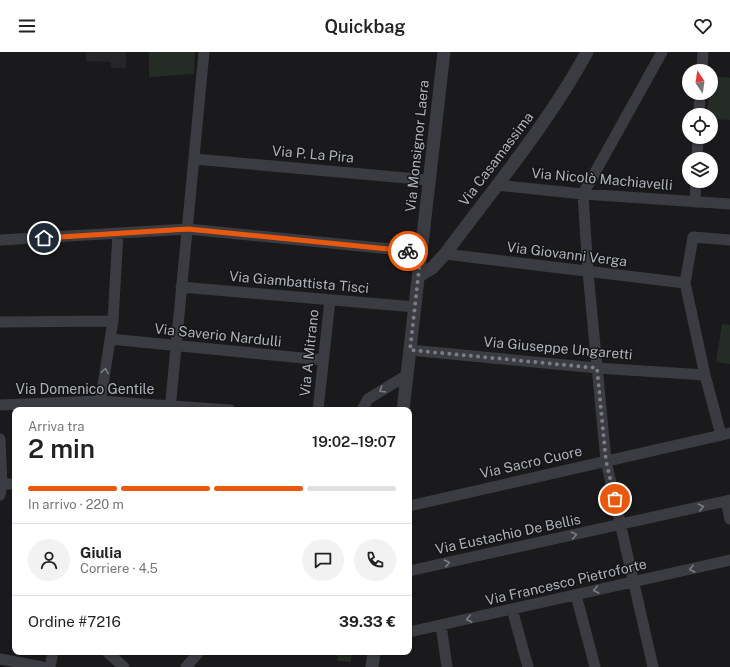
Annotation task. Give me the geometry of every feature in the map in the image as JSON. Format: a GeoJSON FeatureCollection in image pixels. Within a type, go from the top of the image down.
{"type":"FeatureCollection","features":[{"type":"Feature","properties":{"kind":"street"},"geometry":{"type":"LineString","coordinates":[[170,407],[204,52]]}},
{"type":"Feature","properties":{"kind":"street","name":"Via Monsignor Laera"},"geometry":{"type":"LineString","coordinates":[[403,407],[444,52]]}},
{"type":"Feature","properties":{"kind":"street","name":"Via Casamassima"},"geometry":{"type":"LineString","coordinates":[[419,276],[432,268],[445,254],[540,127],[573,78],[587,52]]}},
{"type":"Feature","properties":{"kind":"street"},"geometry":{"type":"LineString","coordinates":[[653,667],[606,461],[588,272],[583,194],[662,52]]}},
{"type":"Feature","properties":{"kind":"street"},"geometry":{"type":"LineString","coordinates":[[702,52],[702,64]]}},
{"type":"Feature","properties":{"kind":"street","name":"Via P. La Pira"},"geometry":{"type":"LineString","coordinates":[[194,159],[429,180]]}},
{"type":"Feature","properties":{"kind":"street","name":"Via Nicolò Machiavelli"},"geometry":{"type":"LineString","coordinates":[[496,185],[583,194],[730,204]]}},
{"type":"Feature","properties":{"kind":"street"},"geometry":{"type":"LineString","coordinates":[[695,202],[696,188]]}},
{"type":"Feature","properties":{"kind":"street"},"geometry":{"type":"LineString","coordinates":[[0,240],[188,229],[421,252]]}},
{"type":"Feature","properties":{"kind":"street"},"geometry":{"type":"LineString","coordinates":[[100,406],[113,321],[118,233]]}},
{"type":"Feature","properties":{"kind":"street"},"geometry":{"type":"LineString","coordinates":[[726,434],[704,375],[685,283],[693,237],[730,240]]}},
{"type":"Feature","properties":{"kind":"street","name":"Via Giovanni Verga"},"geometry":{"type":"LineString","coordinates":[[445,254],[685,283]]}},
{"type":"Feature","properties":{"kind":"street","name":"Via Giambattista Tisci"},"geometry":{"type":"LineString","coordinates":[[181,287],[415,307]]}},
{"type":"Feature","properties":{"kind":"street","name":"Via A Mitrano"},"geometry":{"type":"LineString","coordinates":[[318,407],[330,300]]}},
{"type":"Feature","properties":{"kind":"street"},"geometry":{"type":"LineString","coordinates":[[0,322],[113,321]]}},
{"type":"Feature","properties":{"kind":"street","name":"Via Saverio Nardulli"},"geometry":{"type":"LineString","coordinates":[[110,339],[323,360]]}},
{"type":"Feature","properties":{"kind":"street","name":"Via Giuseppe Ungaretti"},"geometry":{"type":"LineString","coordinates":[[410,350],[597,368],[704,375]]}},
{"type":"Feature","properties":{"kind":"street"},"geometry":{"type":"LineString","coordinates":[[364,407],[368,399],[407,375]]}},
{"type":"Feature","properties":{"kind":"street","name":"Via Domenico Gentile"},"geometry":{"type":"LineString","coordinates":[[0,405],[170,407]]}},
{"type":"Feature","properties":{"kind":"street","name":"Via Sacro Cuore"},"geometry":{"type":"LineString","coordinates":[[412,505],[726,434]]}},
{"type":"Feature","properties":{"kind":"street"},"geometry":{"type":"LineString","coordinates":[[0,439],[1,488],[12,485]]}},
{"type":"Feature","properties":{"kind":"street"},"geometry":{"type":"LineString","coordinates":[[728,501],[730,519]]}},
{"type":"Feature","properties":{"kind":"street","name":"Via Eustachio De Bellis"},"geometry":{"type":"LineString","coordinates":[[412,570],[728,501]]}},
{"type":"Feature","properties":{"kind":"street","name":"Via Francesco Pietroforte"},"geometry":{"type":"LineString","coordinates":[[412,631],[730,560]]}},
{"type":"Feature","properties":{"kind":"street"},"geometry":{"type":"LineString","coordinates":[[576,595],[595,667]]}},
{"type":"Feature","properties":{"kind":"street"},"geometry":{"type":"LineString","coordinates":[[512,609],[528,667]]}},
{"type":"Feature","properties":{"kind":"street"},"geometry":{"type":"LineString","coordinates":[[441,625],[447,667]]}},
{"type":"Feature","properties":{"kind":"street"},"geometry":{"type":"LineString","coordinates":[[50,667],[52,655]]}},
{"type":"Feature","properties":{"kind":"street"},"geometry":{"type":"LineString","coordinates":[[110,655],[124,667]]}},
{"type":"Feature","properties":{"kind":"street"},"geometry":{"type":"LineString","coordinates":[[186,667],[196,655]]}},
{"type":"Feature","properties":{"kind":"street"},"geometry":{"type":"LineString","coordinates":[[372,667],[374,655]]}},
{"type":"Feature","properties":{"kind":"street"},"geometry":{"type":"LineString","coordinates":[[0,659],[42,667]]}},
{"type":"Feature","properties":{"kind":"shaded area"},"geometry":{"type":"Polygon","coordinates":[[[86,52],[126,52],[126,68],[111,68],[111,62],[86,61],[86,52]]]}},
{"type":"Feature","properties":{"kind":"shaded area"},"geometry":{"type":"Polygon","coordinates":[[[149,52],[195,52],[194,74],[149,77],[149,52]]]}},
{"type":"Feature","properties":{"kind":"shaded area"},"geometry":{"type":"Polygon","coordinates":[[[718,77],[730,78],[730,120],[718,119],[718,108],[708,108],[708,100],[718,100],[718,77]]]}},
{"type":"Feature","properties":{"kind":"shaded area"},"geometry":{"type":"Polygon","coordinates":[[[722,324],[730,325],[730,364],[716,362],[722,324]]]}},
{"type":"Feature","properties":{"kind":"shaded area"},"geometry":{"type":"Polygon","coordinates":[[[338,655],[352,655],[351,662],[337,661],[338,655]]]}},
{"type":"Feature","properties":{"kind":"way so far"},"geometry":{"type":"LineString","coordinates":[[408,251],[421,252],[410,350],[597,368],[606,461],[615,499]]}},
{"type":"Feature","properties":{"kind":"route"},"geometry":{"type":"LineString","coordinates":[[44,238],[188,229],[408,251]]}}]}
